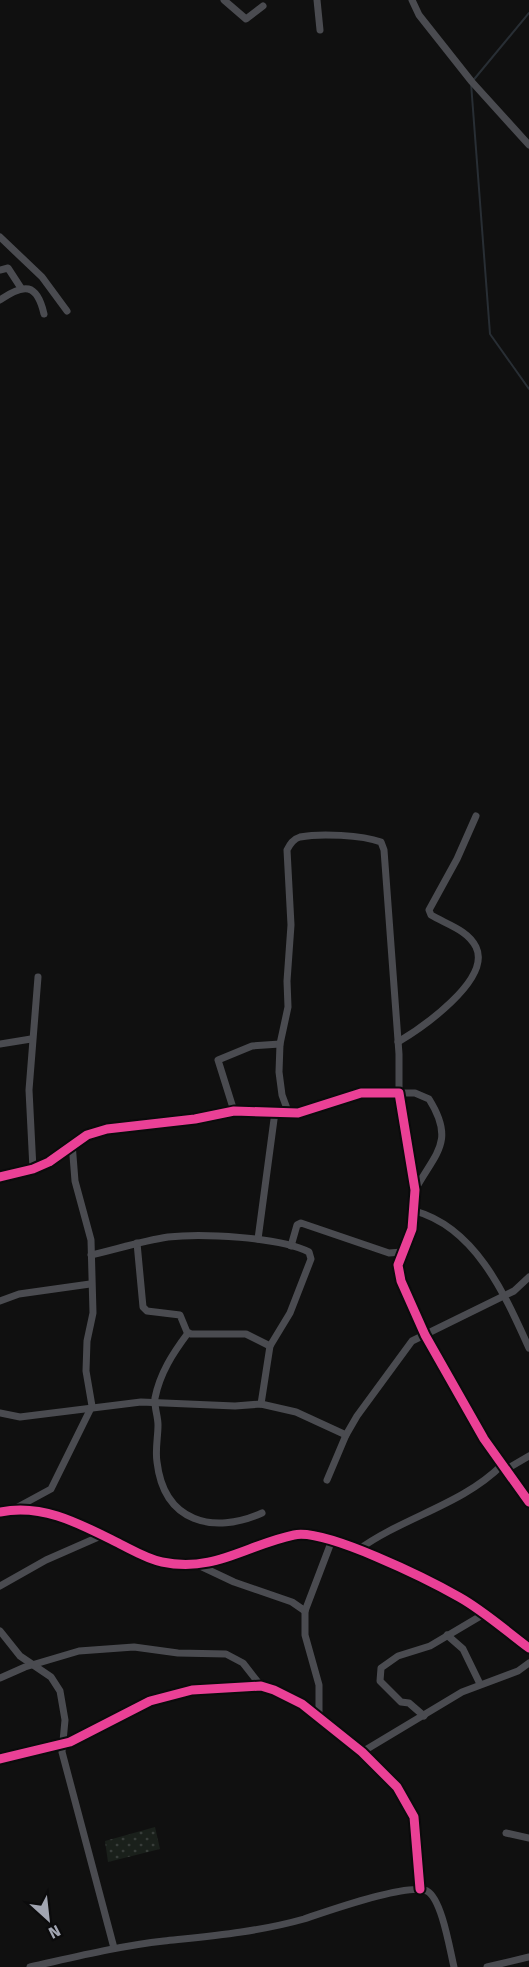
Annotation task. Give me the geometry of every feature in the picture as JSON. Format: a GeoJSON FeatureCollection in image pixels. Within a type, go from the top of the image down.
{"type":"FeatureCollection","features":[{"type":"Feature","properties":{"kind":"street"},"geometry":{"type":"LineString","coordinates":[[224,0],[246,19],[263,6]]}},
{"type":"Feature","properties":{"kind":"street"},"geometry":{"type":"LineString","coordinates":[[317,0],[320,30]]}},
{"type":"Feature","properties":{"kind":"street"},"geometry":{"type":"LineString","coordinates":[[411,0],[419,15],[472,82],[529,146]]}},
{"type":"Feature","properties":{"kind":"street"},"geometry":{"type":"LineString","coordinates":[[0,237],[42,277],[67,311]]}},
{"type":"Feature","properties":{"kind":"street"},"geometry":{"type":"LineString","coordinates":[[0,270],[9,268],[21,288]]}},
{"type":"Feature","properties":{"kind":"street"},"geometry":{"type":"LineString","coordinates":[[0,300],[21,288],[27,288],[38,296],[44,314]]}},
{"type":"Feature","properties":{"kind":"street"},"geometry":{"type":"LineString","coordinates":[[398,1042],[441,1013],[464,989],[475,969],[478,956],[474,944],[458,929],[431,915],[429,910],[458,859],[476,816]]}},
{"type":"Feature","properties":{"kind":"street"},"geometry":{"type":"LineString","coordinates":[[289,1114],[280,1083],[280,1044],[288,1007],[286,981],[291,924],[287,849],[299,837],[362,837],[382,845],[398,1042],[399,1093],[415,1190],[415,1211],[410,1238],[398,1265],[401,1281],[425,1335],[503,1468],[529,1502]]}},
{"type":"Feature","properties":{"kind":"street"},"geometry":{"type":"LineString","coordinates":[[33,1169],[29,1118],[31,1040],[38,977]]}},
{"type":"Feature","properties":{"kind":"street"},"geometry":{"type":"LineString","coordinates":[[0,1044],[31,1040]]}},
{"type":"Feature","properties":{"kind":"street"},"geometry":{"type":"LineString","coordinates":[[234,1111],[218,1059],[252,1046],[280,1044]]}},
{"type":"Feature","properties":{"kind":"street"},"geometry":{"type":"LineString","coordinates":[[0,1177],[33,1169],[58,1156],[72,1143],[107,1129],[195,1119],[234,1111],[289,1114],[361,1093],[415,1093],[429,1099],[443,1135],[440,1150],[415,1190]]}},
{"type":"Feature","properties":{"kind":"street"},"geometry":{"type":"LineString","coordinates":[[258,1239],[275,1112]]}},
{"type":"Feature","properties":{"kind":"street"},"geometry":{"type":"LineString","coordinates":[[0,1512],[14,1509],[51,1489],[92,1406],[86,1371],[88,1334],[93,1313],[90,1284],[90,1231],[75,1180],[72,1143]]}},
{"type":"Feature","properties":{"kind":"street"},"geometry":{"type":"LineString","coordinates":[[415,1211],[457,1233],[506,1295],[529,1348]]}},
{"type":"Feature","properties":{"kind":"street"},"geometry":{"type":"LineString","coordinates":[[291,1246],[297,1224],[301,1223],[388,1254],[402,1252]]}},
{"type":"Feature","properties":{"kind":"street"},"geometry":{"type":"LineString","coordinates":[[91,1255],[171,1237],[258,1239],[309,1252],[311,1259],[290,1313],[270,1346],[261,1404]]}},
{"type":"Feature","properties":{"kind":"street"},"geometry":{"type":"LineString","coordinates":[[137,1243],[143,1307],[149,1312],[180,1316],[188,1333]]}},
{"type":"Feature","properties":{"kind":"street"},"geometry":{"type":"LineString","coordinates":[[327,1480],[346,1435],[394,1363],[412,1341],[506,1295],[529,1277]]}},
{"type":"Feature","properties":{"kind":"street"},"geometry":{"type":"LineString","coordinates":[[0,1301],[19,1294],[90,1284]]}},
{"type":"Feature","properties":{"kind":"street"},"geometry":{"type":"LineString","coordinates":[[188,1333],[246,1334],[270,1346]]}},
{"type":"Feature","properties":{"kind":"street"},"geometry":{"type":"LineString","coordinates":[[188,1333],[163,1371],[155,1402],[158,1419],[158,1469],[173,1504],[180,1513],[200,1520],[226,1523],[244,1521],[262,1513]]}},
{"type":"Feature","properties":{"kind":"street"},"geometry":{"type":"LineString","coordinates":[[0,1413],[20,1417],[92,1406],[155,1402],[235,1406],[261,1404],[296,1412],[346,1435]]}},
{"type":"Feature","properties":{"kind":"street"},"geometry":{"type":"LineString","coordinates":[[358,1550],[381,1533],[478,1486],[503,1468],[529,1456]]}},
{"type":"Feature","properties":{"kind":"street"},"geometry":{"type":"LineString","coordinates":[[14,1509],[58,1515],[149,1559],[179,1565],[198,1565],[226,1559],[296,1534],[317,1535],[358,1550],[460,1597],[529,1648]]}},
{"type":"Feature","properties":{"kind":"street"},"geometry":{"type":"LineString","coordinates":[[0,1586],[46,1560],[103,1535]]}},
{"type":"Feature","properties":{"kind":"street"},"geometry":{"type":"LineString","coordinates":[[319,1719],[319,1685],[305,1635],[305,1611],[332,1540]]}},
{"type":"Feature","properties":{"kind":"street"},"geometry":{"type":"LineString","coordinates":[[198,1565],[234,1582],[292,1602],[305,1611]]}},
{"type":"Feature","properties":{"kind":"street"},"geometry":{"type":"LineString","coordinates":[[424,1716],[409,1703],[401,1702],[380,1681],[379,1673],[385,1664],[398,1656],[430,1646],[484,1614]]}},
{"type":"Feature","properties":{"kind":"street"},"geometry":{"type":"LineString","coordinates":[[0,1631],[20,1656],[51,1677],[60,1691],[65,1720],[62,1744],[114,1948]]}},
{"type":"Feature","properties":{"kind":"street"},"geometry":{"type":"LineString","coordinates":[[447,1635],[463,1649],[480,1684]]}},
{"type":"Feature","properties":{"kind":"street"},"geometry":{"type":"LineString","coordinates":[[0,1678],[79,1651],[123,1647],[226,1654],[243,1663],[261,1686]]}},
{"type":"Feature","properties":{"kind":"street"},"geometry":{"type":"LineString","coordinates":[[362,1752],[462,1692],[518,1671],[529,1663]]}},
{"type":"Feature","properties":{"kind":"street"},"geometry":{"type":"LineString","coordinates":[[0,1759],[62,1744],[120,1719],[150,1701],[200,1689],[261,1686],[298,1701],[362,1752],[397,1787],[412,1810],[420,1889]]}},
{"type":"Feature","properties":{"kind":"street"},"geometry":{"type":"LineString","coordinates":[[506,1833],[529,1838]]}},
{"type":"Feature","properties":{"kind":"street"},"geometry":{"type":"LineString","coordinates":[[30,1967],[114,1948],[275,1926],[385,1894],[420,1889],[427,1891],[433,1898],[442,1918],[454,1967]]}},
{"type":"Feature","properties":{"kind":"street"},"geometry":{"type":"LineString","coordinates":[[487,1967],[529,1957]]}},
{"type":"Feature","properties":{"kind":"shaded area"},"geometry":{"type":"Polygon","coordinates":[[[155,1827],[160,1849],[108,1862],[105,1841],[155,1827]]]}},
{"type":"Feature","properties":{"kind":"waterway"},"geometry":{"type":"LineString","coordinates":[[529,13],[471,83],[490,334],[529,389]]}},
{"type":"Feature","properties":{"kind":"cycle path"},"geometry":{"type":"LineString","coordinates":[[0,1177],[33,1169],[49,1162],[87,1135],[107,1129],[195,1119],[234,1111],[298,1113],[361,1093],[399,1093],[415,1190],[412,1229],[398,1265],[401,1281],[425,1335],[484,1439],[529,1502]]}},
{"type":"Feature","properties":{"kind":"cycle path"},"geometry":{"type":"LineString","coordinates":[[0,1512],[16,1510],[47,1513],[77,1523],[146,1557],[181,1564],[214,1561],[294,1535],[329,1539],[377,1557],[445,1589],[477,1608],[529,1648]]}},
{"type":"Feature","properties":{"kind":"cycle path"},"geometry":{"type":"LineString","coordinates":[[0,1759],[70,1742],[150,1701],[192,1690],[261,1686],[274,1690],[302,1704],[362,1752],[397,1787],[414,1817],[420,1889]]}}]}
